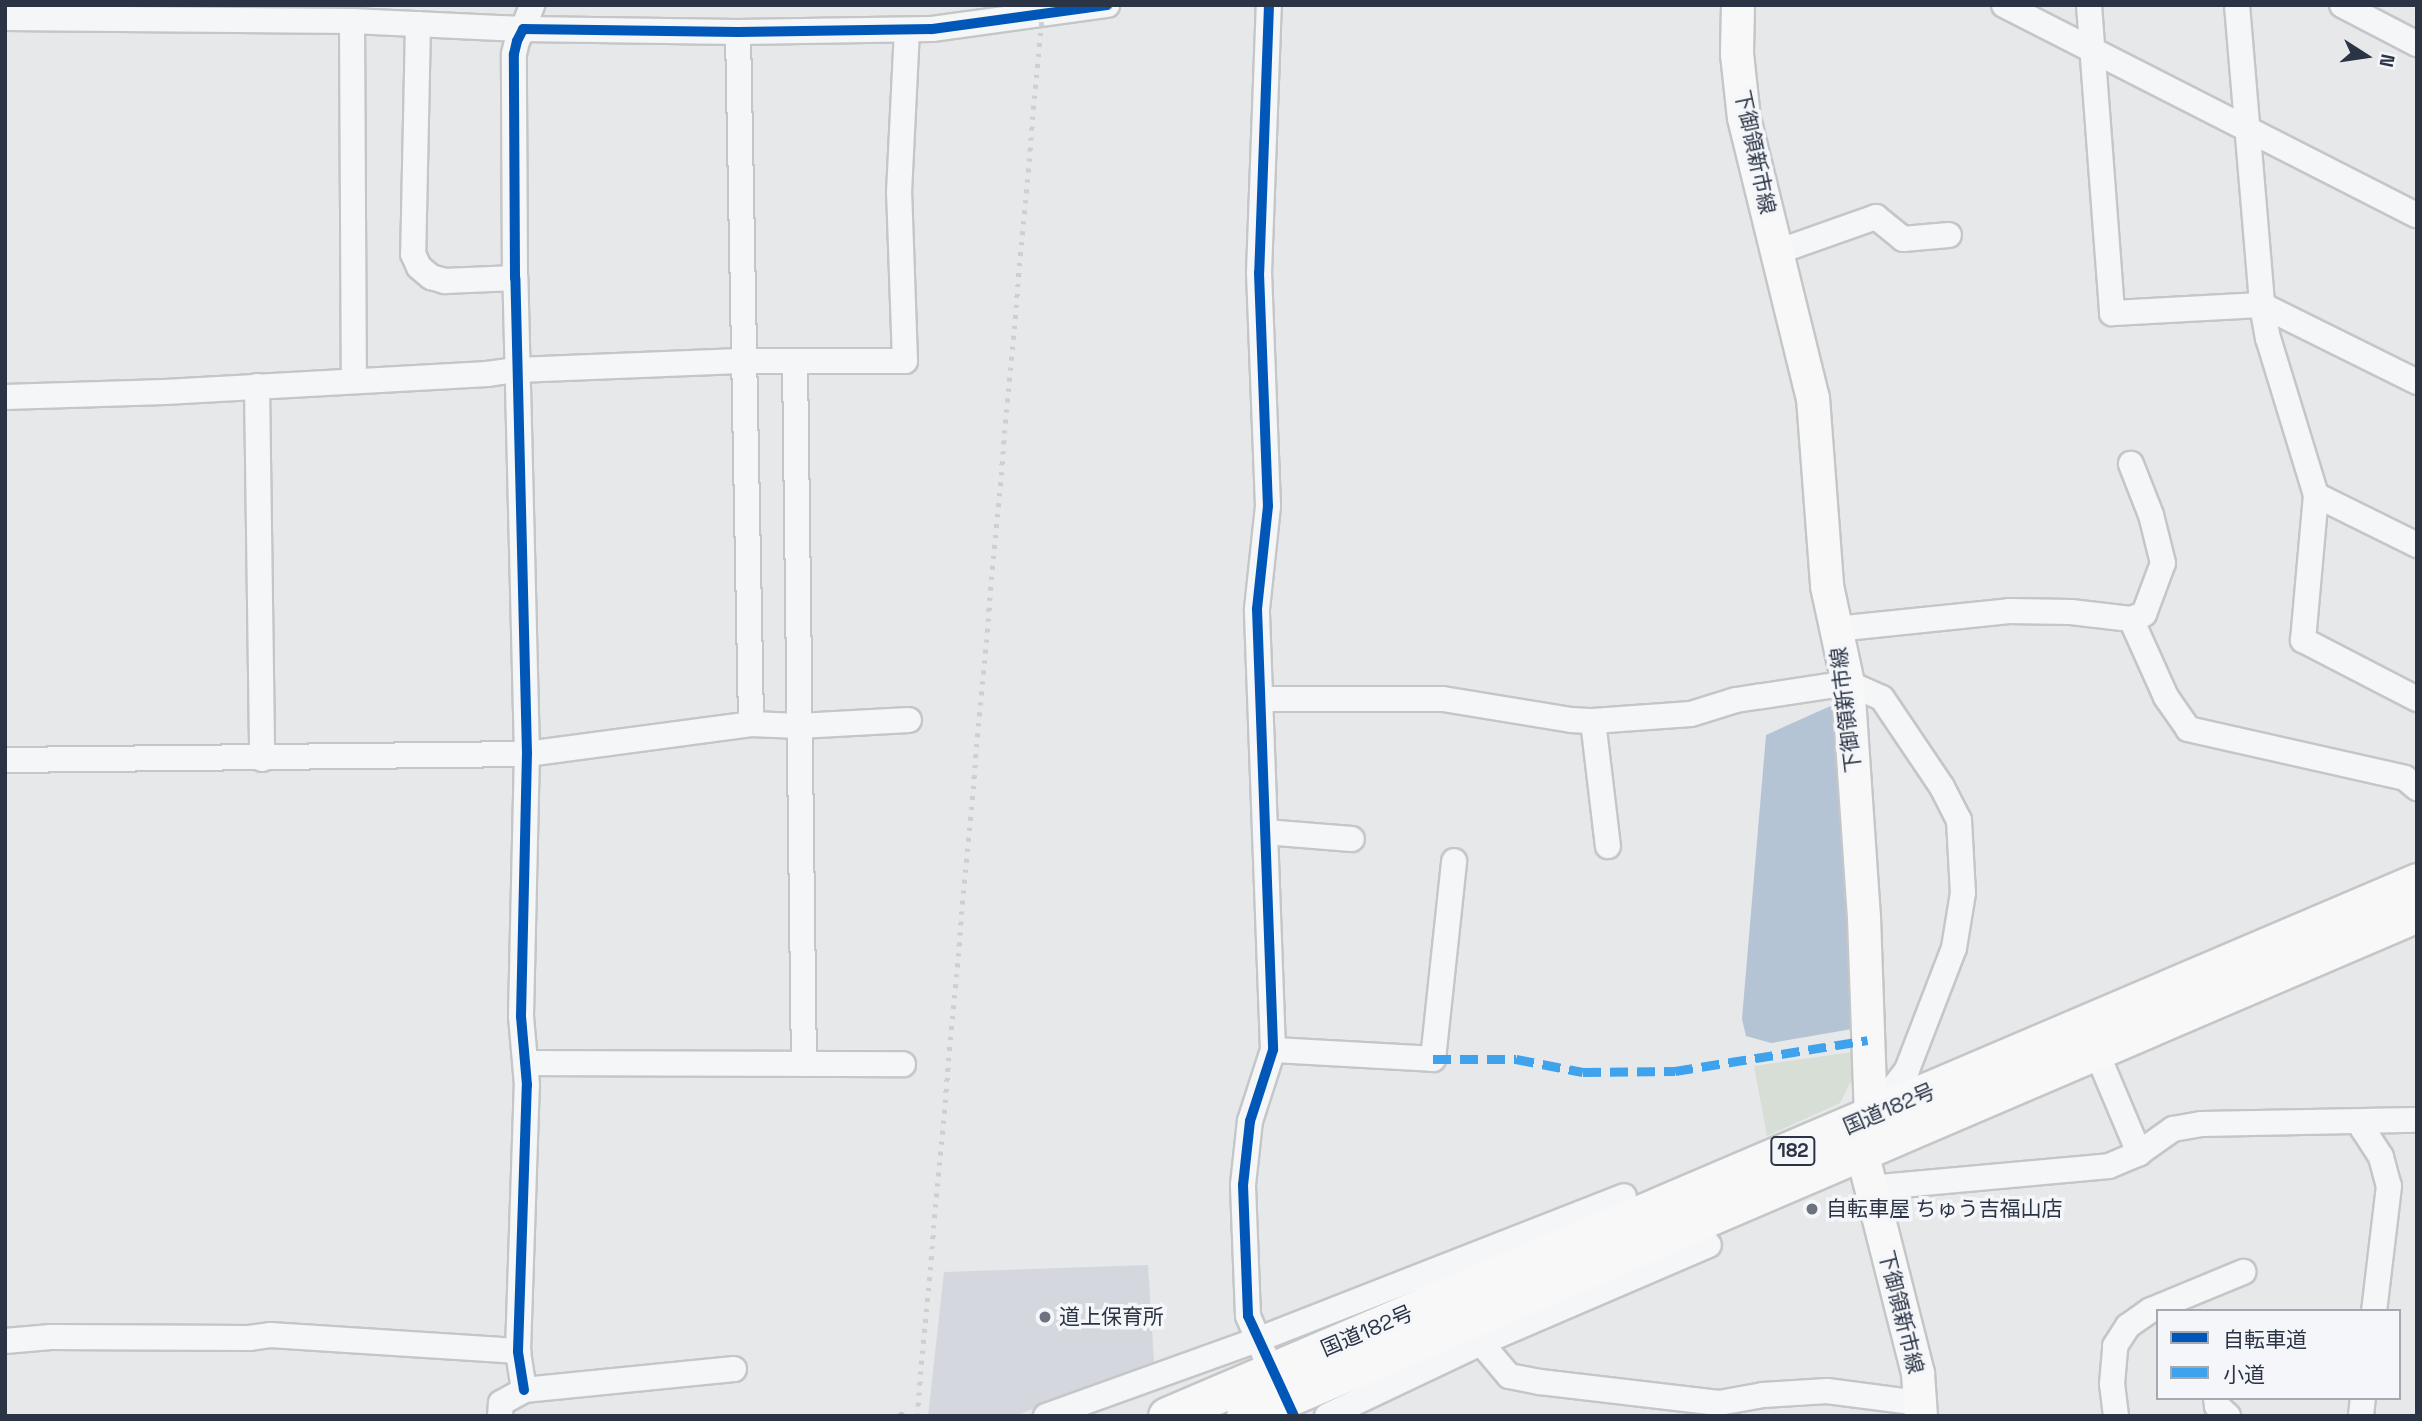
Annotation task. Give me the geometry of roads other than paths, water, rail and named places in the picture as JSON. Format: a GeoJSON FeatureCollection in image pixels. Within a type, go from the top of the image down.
{"type":"FeatureCollection","features":[{"type":"Feature","properties":{"kind":"highway","name":"国道182号"},"geometry":{"type":"LineString","coordinates":[[1866,1135],[2096,1051],[2414,902]]}},
{"type":"Feature","properties":{"kind":"highway","name":"国道182号"},"geometry":{"type":"LineString","coordinates":[[1245,1416],[1728,1194],[2414,902]]}},
{"type":"Feature","properties":{"kind":"highway","name":"国道182号"},"geometry":{"type":"LineString","coordinates":[[1167,1416],[1728,1194]]}},
{"type":"Feature","properties":{"kind":"highway"},"geometry":{"type":"LineString","coordinates":[[1624,1196],[1728,1194],[1709,1245]]}},
{"type":"Feature","properties":{"kind":"main road","name":"下御領新市線"},"geometry":{"type":"LineString","coordinates":[[1738,5],[1737,54],[1744,118],[1813,398],[1827,586],[1848,683],[1864,917],[1869,1188],[1918,1374],[1921,1409]]}},
{"type":"Feature","properties":{"kind":"street"},"geometry":{"type":"LineString","coordinates":[[524,1390],[518,1351],[526,1063],[521,1016],[527,754],[515,278],[514,54],[532,5]]}},
{"type":"Feature","properties":{"kind":"street"},"geometry":{"type":"LineString","coordinates":[[5,18],[319,13],[352,21],[523,29],[738,32],[907,30],[1042,16],[1107,5]]}},
{"type":"Feature","properties":{"kind":"street"},"geometry":{"type":"LineString","coordinates":[[1261,1348],[1248,1316],[1243,1185],[1250,1121],[1273,1050],[1257,609],[1268,506],[1259,273],[1269,5]]}},
{"type":"Feature","properties":{"kind":"street"},"geometry":{"type":"LineString","coordinates":[[2004,5],[2417,215]]}},
{"type":"Feature","properties":{"kind":"street"},"geometry":{"type":"LineString","coordinates":[[2089,5],[2112,313],[2262,305],[2417,382]]}},
{"type":"Feature","properties":{"kind":"street"},"geometry":{"type":"LineString","coordinates":[[2237,5],[2262,305],[2268,338],[2316,495],[2303,640],[2417,699]]}},
{"type":"Feature","properties":{"kind":"street"},"geometry":{"type":"LineString","coordinates":[[2342,5],[2417,44]]}},
{"type":"Feature","properties":{"kind":"street"},"geometry":{"type":"LineString","coordinates":[[352,21],[354,380]]}},
{"type":"Feature","properties":{"kind":"street"},"geometry":{"type":"LineString","coordinates":[[418,24],[413,254],[419,268],[431,277],[445,281],[515,278]]}},
{"type":"Feature","properties":{"kind":"street"},"geometry":{"type":"LineString","coordinates":[[5,397],[487,374],[517,370],[746,361],[905,361],[899,193],[907,30]]}},
{"type":"Feature","properties":{"kind":"street"},"geometry":{"type":"LineString","coordinates":[[738,32],[751,724]]}},
{"type":"Feature","properties":{"kind":"street"},"geometry":{"type":"LineString","coordinates":[[1777,252],[1876,217],[1903,239],[1949,235]]}},
{"type":"Feature","properties":{"kind":"street"},"geometry":{"type":"LineString","coordinates":[[795,361],[804,1064]]}},
{"type":"Feature","properties":{"kind":"street"},"geometry":{"type":"LineString","coordinates":[[257,386],[262,760]]}},
{"type":"Feature","properties":{"kind":"street"},"geometry":{"type":"LineString","coordinates":[[1836,629],[2009,611],[2071,612],[2131,619],[2144,614],[2163,563],[2151,515],[2131,464]]}},
{"type":"Feature","properties":{"kind":"street"},"geometry":{"type":"LineString","coordinates":[[2316,495],[2417,545]]}},
{"type":"Feature","properties":{"kind":"street"},"geometry":{"type":"LineString","coordinates":[[2131,619],[2166,697],[2188,729],[2405,778],[2417,788]]}},
{"type":"Feature","properties":{"kind":"street"},"geometry":{"type":"LineString","coordinates":[[1261,699],[1444,699],[1571,720],[1593,721],[1691,713],[1736,700],[1848,683],[1882,698],[1942,787],[1959,820],[1963,893],[1954,948],[1907,1070],[1866,1135]]}},
{"type":"Feature","properties":{"kind":"street"},"geometry":{"type":"LineString","coordinates":[[5,760],[262,760],[527,754],[751,724],[799,726],[909,720]]}},
{"type":"Feature","properties":{"kind":"street"},"geometry":{"type":"LineString","coordinates":[[1593,721],[1608,846]]}},
{"type":"Feature","properties":{"kind":"street"},"geometry":{"type":"LineString","coordinates":[[1265,832],[1352,839]]}},
{"type":"Feature","properties":{"kind":"street"},"geometry":{"type":"LineString","coordinates":[[1273,1050],[1433,1059],[1454,861]]}},
{"type":"Feature","properties":{"kind":"street"},"geometry":{"type":"LineString","coordinates":[[2096,1051],[2139,1153]]}},
{"type":"Feature","properties":{"kind":"street"},"geometry":{"type":"LineString","coordinates":[[526,1063],[903,1064]]}},
{"type":"Feature","properties":{"kind":"street"},"geometry":{"type":"LineString","coordinates":[[1869,1188],[2109,1166],[2139,1153],[2174,1129],[2201,1124],[2417,1120]]}},
{"type":"Feature","properties":{"kind":"street"},"geometry":{"type":"LineString","coordinates":[[2363,1122],[2363,1129],[2381,1157],[2389,1186],[2374,1309]]}},
{"type":"Feature","properties":{"kind":"street"},"geometry":{"type":"LineString","coordinates":[[1046,1416],[1261,1348],[1624,1196]]}},
{"type":"Feature","properties":{"kind":"street"},"geometry":{"type":"LineString","coordinates":[[1327,1416],[1481,1343],[1709,1245]]}},
{"type":"Feature","properties":{"kind":"street"},"geometry":{"type":"LineString","coordinates":[[2157,1309],[2181,1305],[2243,1272]]}},
{"type":"Feature","properties":{"kind":"street"},"geometry":{"type":"LineString","coordinates":[[2116,1416],[2112,1384],[2115,1346],[2128,1326],[2156,1309]]}},
{"type":"Feature","properties":{"kind":"street"},"geometry":{"type":"LineString","coordinates":[[5,1341],[51,1337],[249,1338],[270,1335],[518,1351]]}},
{"type":"Feature","properties":{"kind":"street"},"geometry":{"type":"LineString","coordinates":[[1481,1343],[1509,1376],[1659,1405],[1827,1391],[1921,1409]]}},
{"type":"Feature","properties":{"kind":"street"},"geometry":{"type":"LineString","coordinates":[[500,1416],[502,1403],[524,1390],[734,1369]]}},
{"type":"Feature","properties":{"kind":"street"},"geometry":{"type":"LineString","coordinates":[[2216,1400],[2217,1406],[2228,1416]]}},
{"type":"Feature","properties":{"kind":"water"},"geometry":{"type":"Polygon","coordinates":[[[1835,704],[1852,1029],[1771,1043],[1746,1036],[1742,1019],[1766,735],[1835,704]]]}},
{"type":"Feature","properties":{"kind":"railway"},"geometry":{"type":"LineString","coordinates":[[917,1416],[1043,5]]}},
{"type":"Feature","properties":{"kind":"place","name":"自転車屋 ちゅう吉福山店"},"geometry":{"type":"Point","coordinates":[1812,1209]}},
{"type":"Feature","properties":{"kind":"place","name":"道上保育所"},"geometry":{"type":"Point","coordinates":[1045,1317]}}]}
